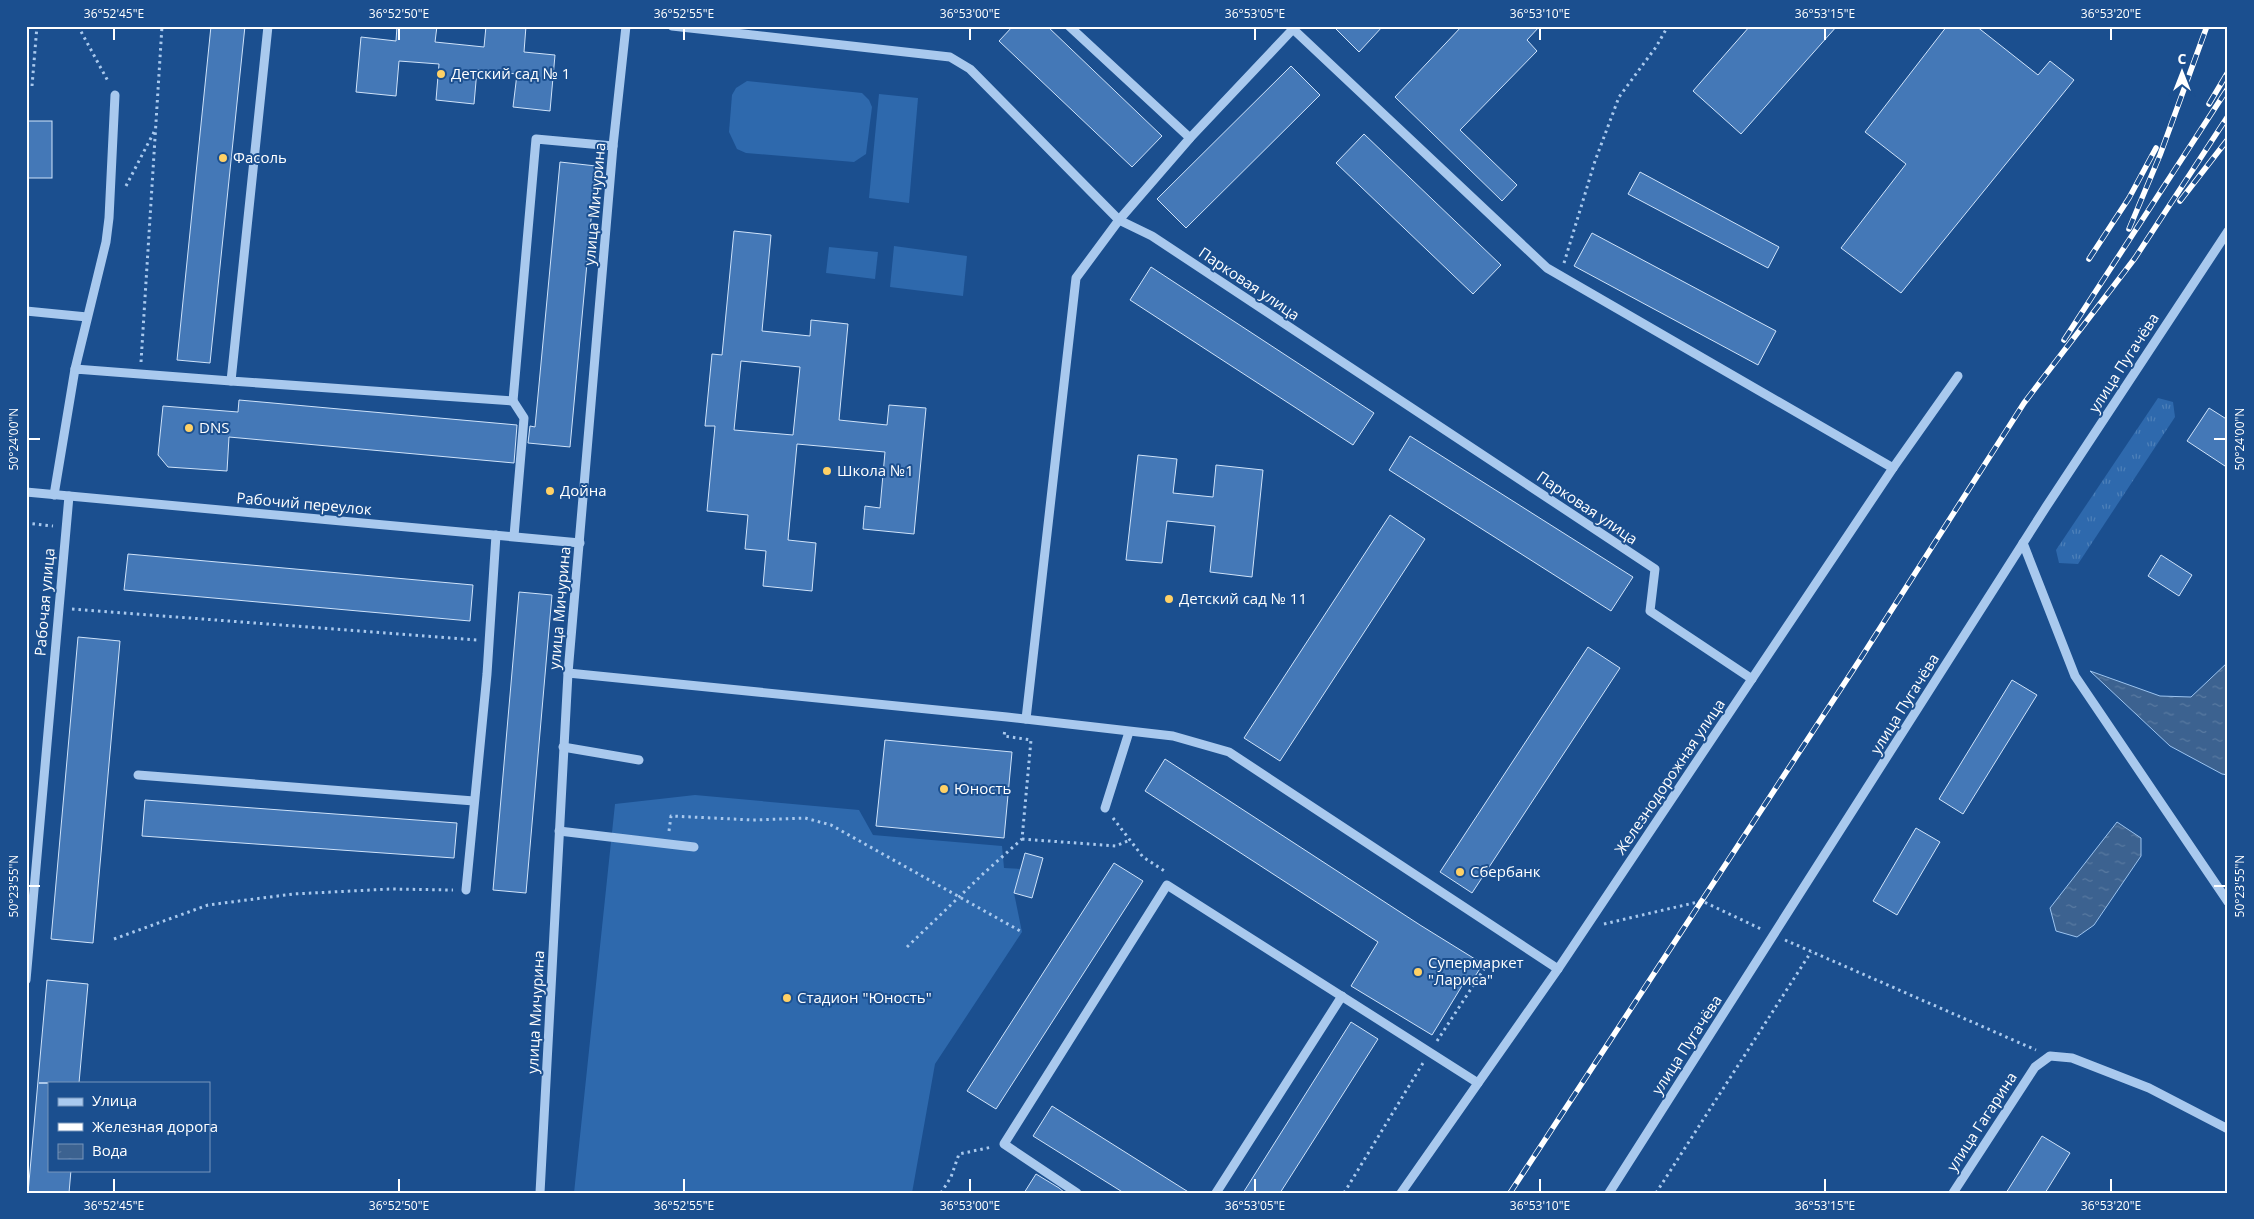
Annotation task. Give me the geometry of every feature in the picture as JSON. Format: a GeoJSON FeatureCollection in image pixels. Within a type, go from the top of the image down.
{"type":"FeatureCollection","features":[{"type":"Feature","properties":{"kind":"street"},"geometry":{"type":"LineString","coordinates":[[231,381],[268,26]]}},
{"type":"Feature","properties":{"kind":"street","name":"улица Мичурина"},"geometry":{"type":"LineString","coordinates":[[540,1193],[568,673],[613,146],[626,26]]}},
{"type":"Feature","properties":{"kind":"street","name":"Парковая улица"},"geometry":{"type":"LineString","coordinates":[[672,26],[950,57],[970,69],[1119,220],[1160,241],[1655,570],[1650,611],[1752,679]]}},
{"type":"Feature","properties":{"kind":"street"},"geometry":{"type":"LineString","coordinates":[[1069,26],[1190,138]]}},
{"type":"Feature","properties":{"kind":"street"},"geometry":{"type":"LineString","coordinates":[[1026,719],[1076,278],[1119,220],[1190,138],[1294,28],[1547,268],[1893,468]]}},
{"type":"Feature","properties":{"kind":"street"},"geometry":{"type":"LineString","coordinates":[[54,495],[74,369],[106,242],[109,218],[115,95]]}},
{"type":"Feature","properties":{"kind":"street"},"geometry":{"type":"LineString","coordinates":[[514,536],[524,418],[513,401],[536,139],[613,146]]}},
{"type":"Feature","properties":{"kind":"street","name":"улица Пугачёва"},"geometry":{"type":"LineString","coordinates":[[1609,1193],[2023,543],[2228,231]]}},
{"type":"Feature","properties":{"kind":"street"},"geometry":{"type":"LineString","coordinates":[[26,311],[87,317]]}},
{"type":"Feature","properties":{"kind":"street"},"geometry":{"type":"LineString","coordinates":[[74,369],[513,401]]}},
{"type":"Feature","properties":{"kind":"street","name":"Железнодорожная улица"},"geometry":{"type":"LineString","coordinates":[[1401,1193],[1558,969],[1893,468],[1958,376]]}},
{"type":"Feature","properties":{"kind":"street","name":"Рабочий переулок"},"geometry":{"type":"LineString","coordinates":[[26,492],[580,543]]}},
{"type":"Feature","properties":{"kind":"street","name":"Рабочая улица"},"geometry":{"type":"LineString","coordinates":[[26,980],[69,496]]}},
{"type":"Feature","properties":{"kind":"street"},"geometry":{"type":"LineString","coordinates":[[466,890],[489,641],[496,535]]}},
{"type":"Feature","properties":{"kind":"street"},"geometry":{"type":"LineString","coordinates":[[2023,543],[2075,676],[2228,902]]}},
{"type":"Feature","properties":{"kind":"street"},"geometry":{"type":"LineString","coordinates":[[568,673],[1007,717],[1173,736],[1228,752],[1558,969]]}},
{"type":"Feature","properties":{"kind":"street"},"geometry":{"type":"LineString","coordinates":[[1105,808],[1128,732]]}},
{"type":"Feature","properties":{"kind":"street"},"geometry":{"type":"LineString","coordinates":[[563,747],[639,760]]}},
{"type":"Feature","properties":{"kind":"street"},"geometry":{"type":"LineString","coordinates":[[138,775],[474,801]]}},
{"type":"Feature","properties":{"kind":"street"},"geometry":{"type":"LineString","coordinates":[[559,831],[694,847]]}},
{"type":"Feature","properties":{"kind":"street"},"geometry":{"type":"LineString","coordinates":[[1077,1193],[1004,1144],[1167,885],[1478,1083]]}},
{"type":"Feature","properties":{"kind":"street"},"geometry":{"type":"LineString","coordinates":[[1216,1193],[1342,996]]}},
{"type":"Feature","properties":{"kind":"street"},"geometry":{"type":"LineString","coordinates":[[2050,1056],[2072,1058],[2149,1088],[2228,1130]]}},
{"type":"Feature","properties":{"kind":"street","name":"улица Гагарина"},"geometry":{"type":"LineString","coordinates":[[1953,1193],[2035,1066],[2050,1056]]}},
{"type":"Feature","properties":{"kind":"path"},"geometry":{"type":"LineString","coordinates":[[32,86],[37,26]]}},
{"type":"Feature","properties":{"kind":"path"},"geometry":{"type":"LineString","coordinates":[[78,26],[115,95]]}},
{"type":"Feature","properties":{"kind":"path"},"geometry":{"type":"LineString","coordinates":[[140,373],[162,26]]}},
{"type":"Feature","properties":{"kind":"path"},"geometry":{"type":"LineString","coordinates":[[1560,276],[1595,161],[1619,96],[1656,47],[1668,26]]}},
{"type":"Feature","properties":{"kind":"path"},"geometry":{"type":"LineString","coordinates":[[123,192],[156,130]]}},
{"type":"Feature","properties":{"kind":"path"},"geometry":{"type":"LineString","coordinates":[[26,523],[66,527]]}},
{"type":"Feature","properties":{"kind":"path"},"geometry":{"type":"LineString","coordinates":[[58,608],[489,641]]}},
{"type":"Feature","properties":{"kind":"path"},"geometry":{"type":"LineString","coordinates":[[907,947],[1022,839],[1030,740],[1004,736],[1007,717]]}},
{"type":"Feature","properties":{"kind":"path"},"geometry":{"type":"LineString","coordinates":[[668,844],[671,816],[753,820],[805,818],[831,825],[1022,932]]}},
{"type":"Feature","properties":{"kind":"path"},"geometry":{"type":"LineString","coordinates":[[1022,839],[1116,846],[1130,840]]}},
{"type":"Feature","properties":{"kind":"path"},"geometry":{"type":"LineString","coordinates":[[114,939],[208,905],[293,894],[390,888],[466,890]]}},
{"type":"Feature","properties":{"kind":"path"},"geometry":{"type":"LineString","coordinates":[[1585,928],[1702,901],[1811,952],[2050,1056]]}},
{"type":"Feature","properties":{"kind":"path"},"geometry":{"type":"LineString","coordinates":[[1656,1193],[1811,952]]}},
{"type":"Feature","properties":{"kind":"path"},"geometry":{"type":"LineString","coordinates":[[1344,1193],[1430,1052],[1486,966]]}},
{"type":"Feature","properties":{"kind":"path"},"geometry":{"type":"LineString","coordinates":[[941,1193],[951,1177],[959,1154],[1004,1144]]}},
{"type":"Feature","properties":{"kind":"green space"},"geometry":{"type":"Polygon","coordinates":[[[747,81],[862,93],[869,100],[872,107],[866,154],[854,162],[746,153],[737,149],[729,132],[732,95],[736,88],[747,81]]]}},
{"type":"Feature","properties":{"kind":"green space"},"geometry":{"type":"Polygon","coordinates":[[[879,94],[918,98],[909,203],[869,198],[879,94]]]}},
{"type":"Feature","properties":{"kind":"green space"},"geometry":{"type":"Polygon","coordinates":[[[894,246],[967,256],[963,296],[890,287],[894,246]]]}},
{"type":"Feature","properties":{"kind":"green space"},"geometry":{"type":"Polygon","coordinates":[[[829,247],[878,252],[875,279],[826,273],[829,247]]]}},
{"type":"Feature","properties":{"kind":"green space"},"geometry":{"type":"Polygon","coordinates":[[[2158,398],[2173,402],[2175,417],[2078,564],[2059,563],[2056,550],[2158,398]]]}},
{"type":"Feature","properties":{"kind":"green space","name":"Стадион \"Юность\""},"geometry":{"type":"Polygon","coordinates":[[[695,795],[859,810],[873,835],[1002,846],[1004,868],[1021,869],[1014,893],[1022,932],[935,1064],[912,1193],[574,1193],[615,804],[695,795]]]}},
{"type":"Feature","properties":{"kind":"water"},"geometry":{"type":"Polygon","coordinates":[[[2228,662],[2228,775],[2222,774],[2170,746],[2090,671],[2160,696],[2191,697],[2228,662]]]}},
{"type":"Feature","properties":{"kind":"water"},"geometry":{"type":"Polygon","coordinates":[[[2117,822],[2141,838],[2141,856],[2094,925],[2077,937],[2056,931],[2050,908],[2117,822]]]}},
{"type":"Feature","properties":{"kind":"building"},"geometry":{"type":"Polygon","coordinates":[[[211,26],[245,26],[210,363],[177,360],[211,26]]]}},
{"type":"Feature","properties":{"kind":"building"},"geometry":{"type":"Polygon","coordinates":[[[397,26],[437,26],[435,42],[484,47],[486,26],[526,26],[524,52],[555,55],[550,111],[513,107],[517,74],[477,70],[474,104],[436,100],[439,64],[399,61],[396,96],[356,92],[361,37],[396,41],[397,26]]]}},
{"type":"Feature","properties":{"kind":"building"},"geometry":{"type":"Polygon","coordinates":[[[1013,26],[1047,26],[1162,136],[1132,167],[999,41],[1013,26]]]}},
{"type":"Feature","properties":{"kind":"building"},"geometry":{"type":"Polygon","coordinates":[[[1333,26],[1383,26],[1359,52],[1333,26]]]}},
{"type":"Feature","properties":{"kind":"building"},"geometry":{"type":"Polygon","coordinates":[[[1462,26],[1540,26],[1527,40],[1537,51],[1460,130],[1517,185],[1502,201],[1395,97],[1462,26]]]}},
{"type":"Feature","properties":{"kind":"building"},"geometry":{"type":"Polygon","coordinates":[[[1750,26],[1837,26],[1741,134],[1693,91],[1750,26]]]}},
{"type":"Feature","properties":{"kind":"building"},"geometry":{"type":"Polygon","coordinates":[[[1947,26],[1976,26],[2038,75],[2050,61],[2074,80],[1901,293],[1841,248],[1906,164],[1865,132],[1947,26]]]}},
{"type":"Feature","properties":{"kind":"building"},"geometry":{"type":"Polygon","coordinates":[[[1291,66],[1320,95],[1186,228],[1157,199],[1291,66]]]}},
{"type":"Feature","properties":{"kind":"building"},"geometry":{"type":"Polygon","coordinates":[[[26,121],[52,121],[52,178],[26,178],[26,121]]]}},
{"type":"Feature","properties":{"kind":"building"},"geometry":{"type":"Polygon","coordinates":[[[1364,134],[1501,265],[1473,294],[1336,163],[1364,134]]]}},
{"type":"Feature","properties":{"kind":"building"},"geometry":{"type":"Polygon","coordinates":[[[560,162],[596,166],[570,447],[528,443],[530,426],[535,427],[560,162]]]}},
{"type":"Feature","properties":{"kind":"building"},"geometry":{"type":"Polygon","coordinates":[[[1640,172],[1779,247],[1768,268],[1628,194],[1640,172]]]}},
{"type":"Feature","properties":{"kind":"building"},"geometry":{"type":"Polygon","coordinates":[[[734,231],[771,235],[762,331],[810,336],[811,320],[848,324],[839,420],[887,425],[889,405],[926,408],[914,534],[863,529],[865,506],[880,508],[885,452],[797,444],[788,540],[816,543],[812,591],[763,586],[766,551],[745,549],[748,515],[707,511],[715,426],[705,426],[712,354],[722,355],[734,231]],[[741,361],[734,430],[793,435],[800,367],[741,361]]]}},
{"type":"Feature","properties":{"kind":"building"},"geometry":{"type":"Polygon","coordinates":[[[1592,233],[1776,331],[1758,365],[1574,266],[1592,233]]]}},
{"type":"Feature","properties":{"kind":"building"},"geometry":{"type":"Polygon","coordinates":[[[1151,267],[1374,413],[1353,445],[1130,300],[1151,267]]]}},
{"type":"Feature","properties":{"kind":"building"},"geometry":{"type":"Polygon","coordinates":[[[239,400],[517,425],[514,463],[229,437],[227,471],[168,467],[158,455],[163,406],[238,412],[239,400]]]}},
{"type":"Feature","properties":{"kind":"building"},"geometry":{"type":"Polygon","coordinates":[[[2209,408],[2228,420],[2228,468],[2187,441],[2209,408]]]}},
{"type":"Feature","properties":{"kind":"building"},"geometry":{"type":"Polygon","coordinates":[[[1410,436],[1633,577],[1611,611],[1389,470],[1410,436]]]}},
{"type":"Feature","properties":{"kind":"building"},"geometry":{"type":"Polygon","coordinates":[[[1138,455],[1177,459],[1173,493],[1213,497],[1216,465],[1263,470],[1252,577],[1210,572],[1215,526],[1167,521],[1162,563],[1126,560],[1138,455]]]}},
{"type":"Feature","properties":{"kind":"building"},"geometry":{"type":"Polygon","coordinates":[[[1390,515],[1425,539],[1280,761],[1244,738],[1390,515]]]}},
{"type":"Feature","properties":{"kind":"building"},"geometry":{"type":"Polygon","coordinates":[[[128,554],[473,585],[470,621],[124,590],[128,554]]]}},
{"type":"Feature","properties":{"kind":"building"},"geometry":{"type":"Polygon","coordinates":[[[2161,555],[2192,575],[2179,596],[2148,576],[2161,555]]]}},
{"type":"Feature","properties":{"kind":"building"},"geometry":{"type":"Polygon","coordinates":[[[519,592],[552,595],[526,893],[493,890],[519,592]]]}},
{"type":"Feature","properties":{"kind":"building"},"geometry":{"type":"Polygon","coordinates":[[[78,637],[120,641],[93,943],[51,939],[78,637]]]}},
{"type":"Feature","properties":{"kind":"building"},"geometry":{"type":"Polygon","coordinates":[[[1588,647],[1620,668],[1472,893],[1440,872],[1588,647]]]}},
{"type":"Feature","properties":{"kind":"building"},"geometry":{"type":"Polygon","coordinates":[[[2012,680],[2037,695],[1963,814],[1939,799],[2012,680]]]}},
{"type":"Feature","properties":{"kind":"building","name":"Юность"},"geometry":{"type":"Polygon","coordinates":[[[885,740],[1012,752],[1004,838],[876,826],[885,740]]]}},
{"type":"Feature","properties":{"kind":"building"},"geometry":{"type":"Polygon","coordinates":[[[1165,759],[1483,964],[1470,984],[1465,981],[1432,1035],[1351,986],[1378,942],[1145,791],[1165,759]]]}},
{"type":"Feature","properties":{"kind":"building"},"geometry":{"type":"Polygon","coordinates":[[[145,800],[457,823],[454,858],[142,836],[145,800]]]}},
{"type":"Feature","properties":{"kind":"building"},"geometry":{"type":"Polygon","coordinates":[[[1916,828],[1940,842],[1897,915],[1873,901],[1916,828]]]}},
{"type":"Feature","properties":{"kind":"building"},"geometry":{"type":"Polygon","coordinates":[[[1025,853],[1043,858],[1032,898],[1014,893],[1025,853]]]}},
{"type":"Feature","properties":{"kind":"building"},"geometry":{"type":"Polygon","coordinates":[[[1114,863],[1143,881],[996,1109],[967,1091],[1114,863]]]}},
{"type":"Feature","properties":{"kind":"building"},"geometry":{"type":"Polygon","coordinates":[[[47,980],[88,984],[79,1082],[48,1082],[48,1172],[71,1172],[69,1193],[28,1193],[47,980]]]}},
{"type":"Feature","properties":{"kind":"building"},"geometry":{"type":"Polygon","coordinates":[[[1351,1022],[1378,1039],[1280,1193],[1243,1193],[1351,1022]]]}},
{"type":"Feature","properties":{"kind":"building"},"geometry":{"type":"Polygon","coordinates":[[[1052,1106],[1190,1193],[1124,1193],[1033,1136],[1052,1106]]]}},
{"type":"Feature","properties":{"kind":"building"},"geometry":{"type":"Polygon","coordinates":[[[2042,1136],[2070,1153],[2045,1193],[2006,1193],[2042,1136]]]}},
{"type":"Feature","properties":{"kind":"building"},"geometry":{"type":"Polygon","coordinates":[[[1036,1174],[1059,1188],[1065,1193],[1024,1193],[1036,1174]]]}},
{"type":"Feature","properties":{"kind":"railway"},"geometry":{"type":"LineString","coordinates":[[2129,229],[2160,155],[2207,26]]}},
{"type":"Feature","properties":{"kind":"railway"},"geometry":{"type":"LineString","coordinates":[[2209,104],[2228,72]]}},
{"type":"Feature","properties":{"kind":"railway"},"geometry":{"type":"LineString","coordinates":[[2064,340],[2228,88]]}},
{"type":"Feature","properties":{"kind":"railway"},"geometry":{"type":"LineString","coordinates":[[1510,1193],[1859,661],[2024,403],[2135,258],[2228,116]]}},
{"type":"Feature","properties":{"kind":"railway"},"geometry":{"type":"LineString","coordinates":[[2180,201],[2228,139]]}},
{"type":"Feature","properties":{"kind":"railway"},"geometry":{"type":"LineString","coordinates":[[2089,259],[2129,198],[2156,148]]}},
{"type":"Feature","properties":{"kind":"place","name":"Детский сад № 1"},"geometry":{"type":"Point","coordinates":[441,74]}},
{"type":"Feature","properties":{"kind":"place","name":"Фасоль"},"geometry":{"type":"Point","coordinates":[223,158]}},
{"type":"Feature","properties":{"kind":"place","name":"DNS"},"geometry":{"type":"Point","coordinates":[189,428]}},
{"type":"Feature","properties":{"kind":"place","name":"Школа №1"},"geometry":{"type":"Point","coordinates":[827,471]}},
{"type":"Feature","properties":{"kind":"place","name":"Дойна"},"geometry":{"type":"Point","coordinates":[550,491]}},
{"type":"Feature","properties":{"kind":"place","name":"Детский сад № 11"},"geometry":{"type":"Point","coordinates":[1169,599]}},
{"type":"Feature","properties":{"kind":"place","name":"Юность"},"geometry":{"type":"Point","coordinates":[944,789]}},
{"type":"Feature","properties":{"kind":"place","name":"Сбербанк"},"geometry":{"type":"Point","coordinates":[1460,872]}},
{"type":"Feature","properties":{"kind":"place","name":"Супермаркет \"Лариса\""},"geometry":{"type":"Point","coordinates":[1418,972]}},
{"type":"Feature","properties":{"kind":"place","name":"Стадион \"Юность\""},"geometry":{"type":"Point","coordinates":[787,998]}}]}
